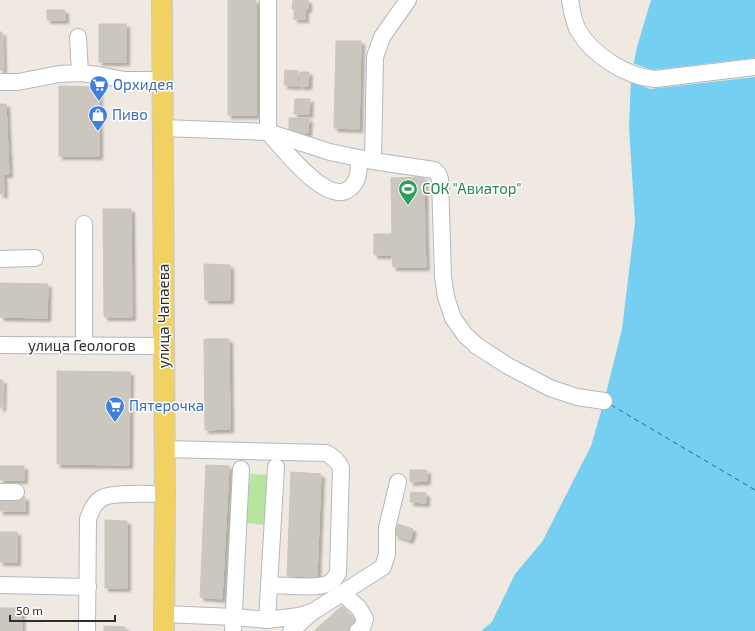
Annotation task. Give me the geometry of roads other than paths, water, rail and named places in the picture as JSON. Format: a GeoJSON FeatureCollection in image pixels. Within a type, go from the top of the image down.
{"type":"FeatureCollection","features":[{"type":"Feature","properties":{"kind":"main road","name":"улица Чапаева"},"geometry":{"type":"LineString","coordinates":[[162,0],[165,494],[164,623]]}},
{"type":"Feature","properties":{"kind":"street"},"geometry":{"type":"LineString","coordinates":[[268,0],[268,132],[313,180],[333,192],[341,193],[354,185],[366,159],[374,57],[382,37],[408,0]]}},
{"type":"Feature","properties":{"kind":"street"},"geometry":{"type":"LineString","coordinates":[[570,0],[573,17],[578,29],[588,44],[609,62],[639,77],[655,79],[755,67]]}},
{"type":"Feature","properties":{"kind":"street"},"geometry":{"type":"LineString","coordinates":[[78,37],[80,73]]}},
{"type":"Feature","properties":{"kind":"street"},"geometry":{"type":"LineString","coordinates":[[0,82],[18,82],[59,74],[80,73],[125,80],[163,80]]}},
{"type":"Feature","properties":{"kind":"street"},"geometry":{"type":"LineString","coordinates":[[163,128],[268,132],[330,152],[434,170],[440,179],[443,277],[446,297],[453,318],[465,335],[477,346],[508,366],[550,388],[577,397],[604,401]]}},
{"type":"Feature","properties":{"kind":"street"},"geometry":{"type":"LineString","coordinates":[[84,224],[84,346]]}},
{"type":"Feature","properties":{"kind":"street"},"geometry":{"type":"LineString","coordinates":[[0,259],[35,258]]}},
{"type":"Feature","properties":{"kind":"street","name":"улица Геологов"},"geometry":{"type":"LineString","coordinates":[[0,345],[164,346]]}},
{"type":"Feature","properties":{"kind":"street"},"geometry":{"type":"LineString","coordinates":[[164,449],[326,453],[339,462],[341,468],[338,573],[335,579],[328,584],[319,586],[269,585]]}},
{"type":"Feature","properties":{"kind":"street"},"geometry":{"type":"LineString","coordinates":[[267,620],[276,467]]}},
{"type":"Feature","properties":{"kind":"street"},"geometry":{"type":"LineString","coordinates":[[233,624],[241,469]]}},
{"type":"Feature","properties":{"kind":"street"},"geometry":{"type":"LineString","coordinates":[[291,631],[314,611],[343,594],[382,567],[387,554],[387,528],[398,482]]}},
{"type":"Feature","properties":{"kind":"street"},"geometry":{"type":"LineString","coordinates":[[0,492],[16,492]]}},
{"type":"Feature","properties":{"kind":"street"},"geometry":{"type":"LineString","coordinates":[[87,631],[88,519],[92,507],[102,498],[114,495],[165,494]]}},
{"type":"Feature","properties":{"kind":"street"},"geometry":{"type":"LineString","coordinates":[[0,585],[88,587]]}},
{"type":"Feature","properties":{"kind":"street"},"geometry":{"type":"LineString","coordinates":[[343,594],[359,608],[365,619],[362,628],[358,631]]}},
{"type":"Feature","properties":{"kind":"street"},"geometry":{"type":"LineString","coordinates":[[164,623],[233,624],[292,617],[314,611]]}},
{"type":"Feature","properties":{"kind":"water"},"geometry":{"type":"Polygon","coordinates":[[[651,0],[755,0],[755,631],[481,631],[492,622],[515,574],[542,542],[591,446],[604,401],[622,329],[635,222],[629,128],[631,76],[637,47],[651,0]]]}},
{"type":"Feature","properties":{"kind":"place","name":"Орхидея"},"geometry":{"type":"Point","coordinates":[99,102]}},
{"type":"Feature","properties":{"kind":"place","name":"Пиво"},"geometry":{"type":"Point","coordinates":[98,132]}},
{"type":"Feature","properties":{"kind":"place","name":"СОК \"Авиатор\""},"geometry":{"type":"Point","coordinates":[408,206]}},
{"type":"Feature","properties":{"kind":"place","name":"Пятерочка"},"geometry":{"type":"Point","coordinates":[115,423]}}]}
